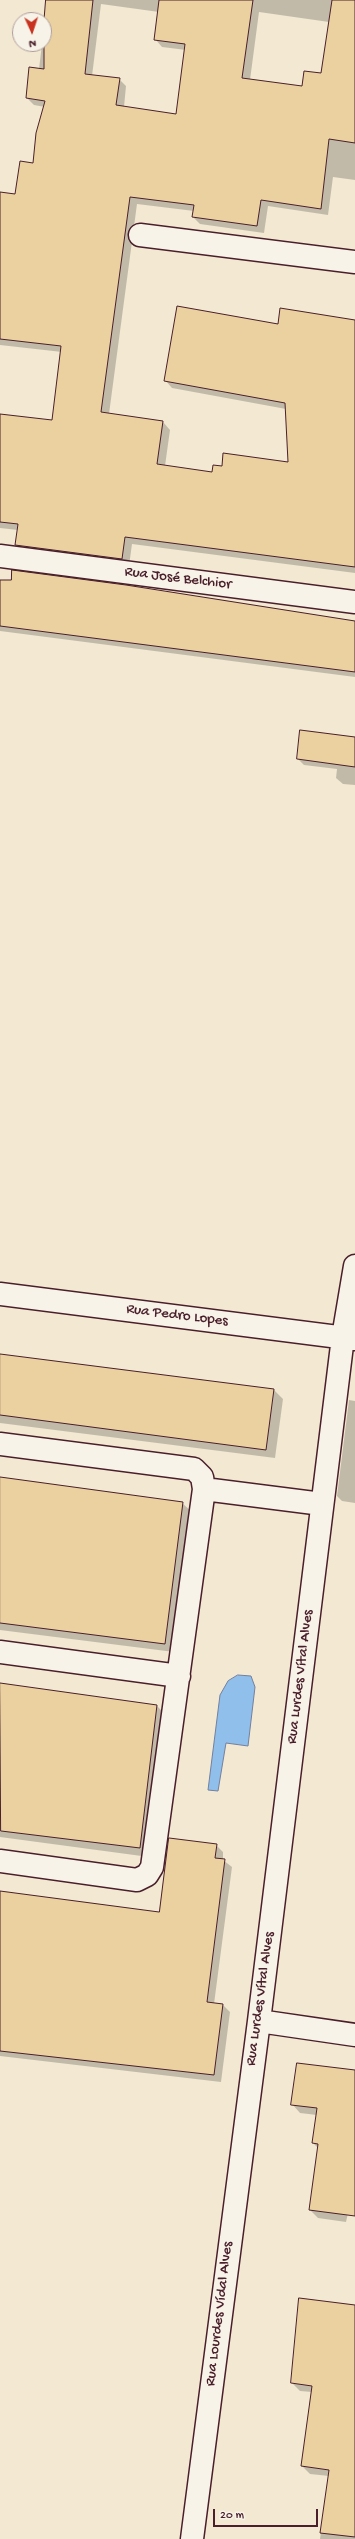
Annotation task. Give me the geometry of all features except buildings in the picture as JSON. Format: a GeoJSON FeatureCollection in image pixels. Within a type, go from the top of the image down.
{"type":"FeatureCollection","features":[{"type":"Feature","properties":{"kind":"street"},"geometry":{"type":"LineString","coordinates":[[140,235],[355,262]]}},
{"type":"Feature","properties":{"kind":"street","name":"Rua José Belchior"},"geometry":{"type":"LineString","coordinates":[[0,556],[355,602]]}},
{"type":"Feature","properties":{"kind":"street","name":"Rua Lurdes Vítal Alves"},"geometry":{"type":"LineString","coordinates":[[248,2089],[259,2021],[322,1504],[349,1338],[355,1266]]}},
{"type":"Feature","properties":{"kind":"street","name":"Rua Pedro Lopes"},"geometry":{"type":"LineString","coordinates":[[0,1294],[349,1338]]}},
{"type":"Feature","properties":{"kind":"street"},"geometry":{"type":"LineString","coordinates":[[0,1444],[194,1469],[202,1477],[204,1490],[152,1867],[147,1875],[137,1880],[0,1861]]}},
{"type":"Feature","properties":{"kind":"street"},"geometry":{"type":"LineString","coordinates":[[204,1490],[322,1504]]}},
{"type":"Feature","properties":{"kind":"street"},"geometry":{"type":"LineString","coordinates":[[0,1652],[179,1676]]}},
{"type":"Feature","properties":{"kind":"street"},"geometry":{"type":"LineString","coordinates":[[259,2021],[355,2035]]}},
{"type":"Feature","properties":{"kind":"street","name":"Rua Lourdes Vídal Alves"},"geometry":{"type":"LineString","coordinates":[[192,2539],[248,2089]]}},
{"type":"Feature","properties":{"kind":"water"},"geometry":{"type":"Polygon","coordinates":[[[238,1675],[251,1676],[255,1687],[248,1746],[226,1743],[218,1791],[208,1790],[220,1695],[228,1681],[238,1675]]]}}]}
